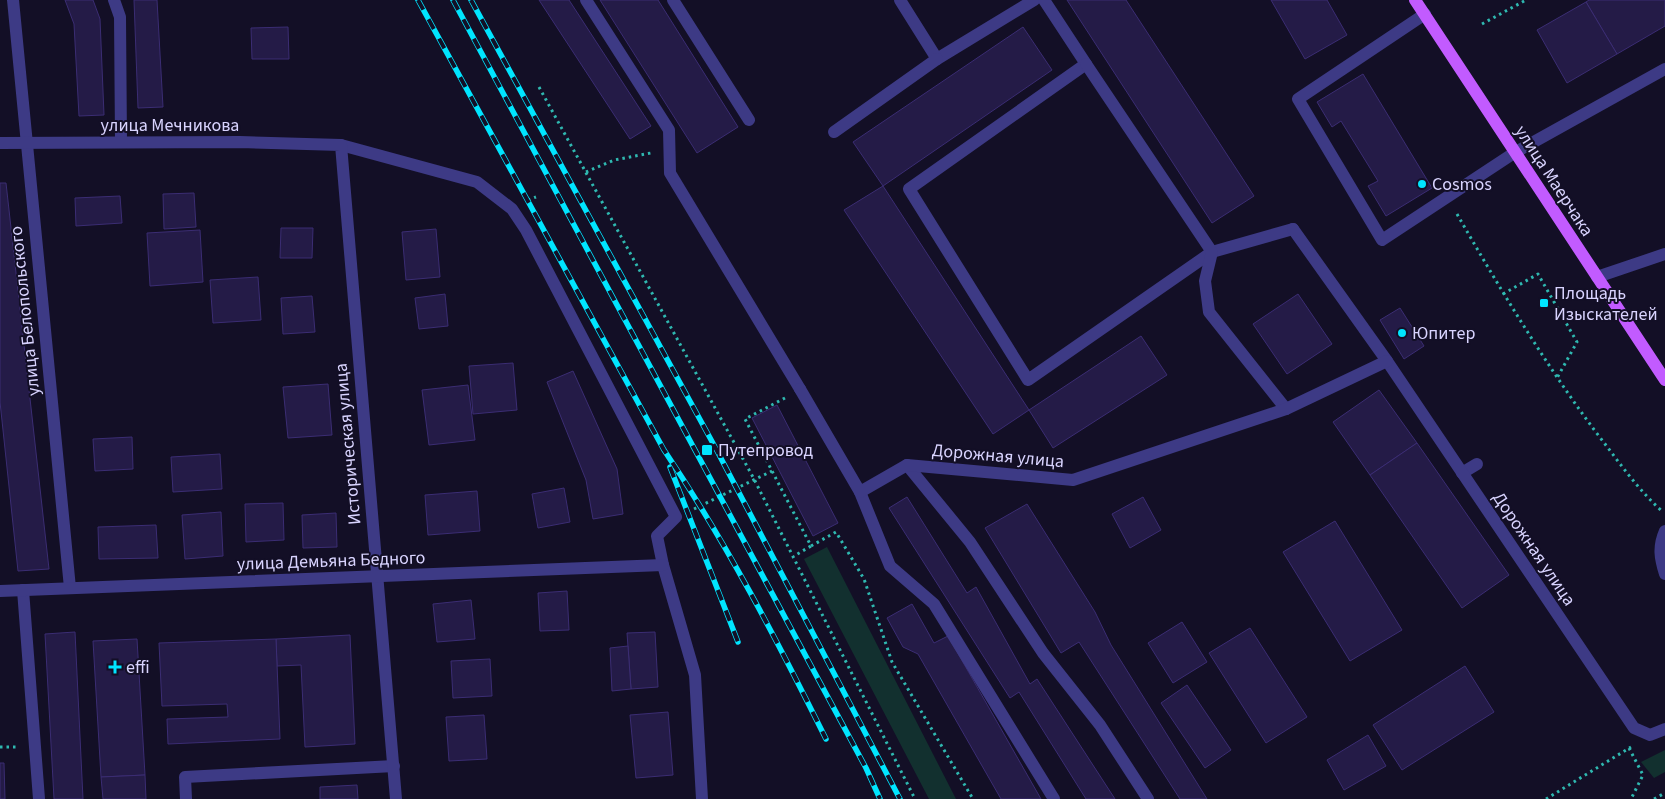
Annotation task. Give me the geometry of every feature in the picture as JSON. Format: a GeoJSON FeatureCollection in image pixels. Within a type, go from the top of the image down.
{"type":"FeatureCollection","features":[{"type":"Feature","properties":{"kind":"main road","name":"улица Маерчака"},"geometry":{"type":"LineString","coordinates":[[1415,0],[1665,380]]}},
{"type":"Feature","properties":{"kind":"street","name":"улица Белопольского"},"geometry":{"type":"LineString","coordinates":[[14,0],[26,142],[70,588]]}},
{"type":"Feature","properties":{"kind":"street"},"geometry":{"type":"LineString","coordinates":[[114,0],[120,16],[121,142]]}},
{"type":"Feature","properties":{"kind":"street"},"geometry":{"type":"LineString","coordinates":[[586,0],[669,130],[670,173],[860,492],[890,566],[934,604],[1054,799]]}},
{"type":"Feature","properties":{"kind":"street"},"geometry":{"type":"LineString","coordinates":[[672,0],[749,120]]}},
{"type":"Feature","properties":{"kind":"street"},"geometry":{"type":"LineString","coordinates":[[900,0],[937,58]]}},
{"type":"Feature","properties":{"kind":"street"},"geometry":{"type":"LineString","coordinates":[[834,132],[937,58],[1034,0]]}},
{"type":"Feature","properties":{"kind":"street"},"geometry":{"type":"LineString","coordinates":[[1044,0],[1212,252],[1205,281],[1209,312],[1286,409]]}},
{"type":"Feature","properties":{"kind":"street"},"geometry":{"type":"LineString","coordinates":[[1425,14],[1298,99],[1382,240],[1514,153],[1665,69]]}},
{"type":"Feature","properties":{"kind":"street"},"geometry":{"type":"LineString","coordinates":[[1086,64],[909,189],[1028,380],[1212,252]]}},
{"type":"Feature","properties":{"kind":"street","name":"улица Мечникова"},"geometry":{"type":"LineString","coordinates":[[0,143],[121,142],[340,145],[477,182],[512,208],[526,230],[676,517],[656,536],[663,565]]}},
{"type":"Feature","properties":{"kind":"street","name":"Историческая улица"},"geometry":{"type":"LineString","coordinates":[[340,145],[396,799]]}},
{"type":"Feature","properties":{"kind":"street","name":"Дорожная улица"},"geometry":{"type":"LineString","coordinates":[[1212,252],[1293,229],[1387,361],[1634,728],[1650,735]]}},
{"type":"Feature","properties":{"kind":"street"},"geometry":{"type":"LineString","coordinates":[[1597,277],[1665,254]]}},
{"type":"Feature","properties":{"kind":"street","name":"Дорожная улица"},"geometry":{"type":"LineString","coordinates":[[860,492],[907,465],[1073,480],[1286,409],[1387,361]]}},
{"type":"Feature","properties":{"kind":"street"},"geometry":{"type":"LineString","coordinates":[[1462,473],[1477,464]]}},
{"type":"Feature","properties":{"kind":"street"},"geometry":{"type":"LineString","coordinates":[[907,465],[970,542],[1042,652],[1100,725],[1148,799]]}},
{"type":"Feature","properties":{"kind":"street"},"geometry":{"type":"LineString","coordinates":[[1665,532],[1660,542],[1660,557],[1665,574]]}},
{"type":"Feature","properties":{"kind":"street"},"geometry":{"type":"LineString","coordinates":[[663,565],[696,675],[702,799]]}},
{"type":"Feature","properties":{"kind":"street","name":"улица Демьяна Бедного"},"geometry":{"type":"LineString","coordinates":[[0,591],[663,565]]}},
{"type":"Feature","properties":{"kind":"street"},"geometry":{"type":"LineString","coordinates":[[23,590],[39,799]]}},
{"type":"Feature","properties":{"kind":"street"},"geometry":{"type":"LineString","coordinates":[[1650,735],[1665,729]]}},
{"type":"Feature","properties":{"kind":"street"},"geometry":{"type":"LineString","coordinates":[[186,799],[185,777],[394,766]]}},
{"type":"Feature","properties":{"kind":"path"},"geometry":{"type":"LineString","coordinates":[[1482,24],[1526,0]]}},
{"type":"Feature","properties":{"kind":"path"},"geometry":{"type":"LineString","coordinates":[[539,86],[754,479],[915,799]]}},
{"type":"Feature","properties":{"kind":"path"},"geometry":{"type":"LineString","coordinates":[[586,172],[614,160],[669,150]]}},
{"type":"Feature","properties":{"kind":"path"},"geometry":{"type":"LineString","coordinates":[[1448,197],[1503,294],[1557,379],[1642,493],[1665,515]]}},
{"type":"Feature","properties":{"kind":"path"},"geometry":{"type":"LineString","coordinates":[[1503,294],[1538,274],[1576,342],[1557,379]]}},
{"type":"Feature","properties":{"kind":"path"},"geometry":{"type":"LineString","coordinates":[[783,399],[745,419],[811,546]]}},
{"type":"Feature","properties":{"kind":"path"},"geometry":{"type":"LineString","coordinates":[[702,505],[772,471]]}},
{"type":"Feature","properties":{"kind":"path"},"geometry":{"type":"LineString","coordinates":[[794,556],[836,532],[864,580],[892,662],[974,799]]}},
{"type":"Feature","properties":{"kind":"path"},"geometry":{"type":"LineString","coordinates":[[1546,799],[1650,735]]}},
{"type":"Feature","properties":{"kind":"path"},"geometry":{"type":"LineString","coordinates":[[1629,748],[1643,775],[1631,799]]}},
{"type":"Feature","properties":{"kind":"path"},"geometry":{"type":"LineString","coordinates":[[1654,799],[1665,793]]}},
{"type":"Feature","properties":{"kind":"green space"},"geometry":{"type":"Polygon","coordinates":[[[827,547],[956,799],[929,799],[804,559],[827,547]]]}},
{"type":"Feature","properties":{"kind":"green space"},"geometry":{"type":"Polygon","coordinates":[[[1665,750],[1665,772],[1654,778],[1641,762],[1665,750]]]}},
{"type":"Feature","properties":{"kind":"building"},"geometry":{"type":"Polygon","coordinates":[[[65,0],[93,0],[100,19],[104,115],[79,116],[74,24],[65,0]]]}},
{"type":"Feature","properties":{"kind":"building"},"geometry":{"type":"Polygon","coordinates":[[[134,0],[157,0],[163,107],[138,108],[134,0]]]}},
{"type":"Feature","properties":{"kind":"building"},"geometry":{"type":"Polygon","coordinates":[[[539,0],[569,0],[651,126],[630,139],[539,0]]]}},
{"type":"Feature","properties":{"kind":"building"},"geometry":{"type":"Polygon","coordinates":[[[600,0],[658,0],[738,127],[697,153],[600,0]]]}},
{"type":"Feature","properties":{"kind":"building"},"geometry":{"type":"Polygon","coordinates":[[[1067,0],[1126,0],[1254,196],[1212,223],[1067,0]]]}},
{"type":"Feature","properties":{"kind":"building"},"geometry":{"type":"Polygon","coordinates":[[[1271,0],[1327,0],[1347,35],[1305,59],[1271,0]]]}},
{"type":"Feature","properties":{"kind":"building"},"geometry":{"type":"Polygon","coordinates":[[[1589,0],[1665,0],[1665,26],[1617,54],[1586,2],[1589,0]]]}},
{"type":"Feature","properties":{"kind":"building"},"geometry":{"type":"Polygon","coordinates":[[[1586,2],[1617,54],[1567,83],[1537,30],[1586,2]]]}},
{"type":"Feature","properties":{"kind":"building"},"geometry":{"type":"Polygon","coordinates":[[[288,27],[289,59],[252,59],[251,28],[288,27]]]}},
{"type":"Feature","properties":{"kind":"building"},"geometry":{"type":"Polygon","coordinates":[[[1023,27],[1052,70],[883,186],[853,142],[1023,27]]]}},
{"type":"Feature","properties":{"kind":"building"},"geometry":{"type":"Polygon","coordinates":[[[1363,74],[1432,188],[1386,216],[1368,186],[1378,181],[1341,121],[1332,127],[1317,102],[1363,74]]]}},
{"type":"Feature","properties":{"kind":"building"},"geometry":{"type":"Polygon","coordinates":[[[0,183],[6,183],[49,569],[18,571],[0,402],[0,183]]]}},
{"type":"Feature","properties":{"kind":"building"},"geometry":{"type":"Polygon","coordinates":[[[883,186],[1029,410],[993,434],[844,210],[883,186]]]}},
{"type":"Feature","properties":{"kind":"building"},"geometry":{"type":"Polygon","coordinates":[[[194,193],[196,227],[164,229],[163,194],[194,193]]]}},
{"type":"Feature","properties":{"kind":"building"},"geometry":{"type":"Polygon","coordinates":[[[120,196],[122,223],[76,226],[75,198],[120,196]]]}},
{"type":"Feature","properties":{"kind":"building"},"geometry":{"type":"Polygon","coordinates":[[[281,228],[313,228],[312,258],[280,258],[281,228]]]}},
{"type":"Feature","properties":{"kind":"building"},"geometry":{"type":"Polygon","coordinates":[[[436,229],[440,277],[406,280],[402,232],[436,229]]]}},
{"type":"Feature","properties":{"kind":"building"},"geometry":{"type":"Polygon","coordinates":[[[200,230],[203,282],[150,286],[147,233],[200,230]]]}},
{"type":"Feature","properties":{"kind":"building"},"geometry":{"type":"Polygon","coordinates":[[[258,277],[261,320],[213,323],[210,280],[258,277]]]}},
{"type":"Feature","properties":{"kind":"building"},"geometry":{"type":"Polygon","coordinates":[[[445,294],[448,326],[419,329],[415,298],[445,294]]]}},
{"type":"Feature","properties":{"kind":"building"},"geometry":{"type":"Polygon","coordinates":[[[1298,294],[1332,344],[1287,374],[1253,324],[1298,294]]]}},
{"type":"Feature","properties":{"kind":"building"},"geometry":{"type":"Polygon","coordinates":[[[312,296],[315,332],[283,334],[281,298],[312,296]]]}},
{"type":"Feature","properties":{"kind":"building","name":"Юпитер"},"geometry":{"type":"Polygon","coordinates":[[[1400,308],[1424,346],[1404,359],[1380,320],[1400,308]]]}},
{"type":"Feature","properties":{"kind":"building"},"geometry":{"type":"Polygon","coordinates":[[[1141,336],[1167,375],[1053,448],[1029,410],[1141,336]]]}},
{"type":"Feature","properties":{"kind":"building"},"geometry":{"type":"Polygon","coordinates":[[[513,363],[517,410],[473,414],[469,366],[513,363]]]}},
{"type":"Feature","properties":{"kind":"building"},"geometry":{"type":"Polygon","coordinates":[[[573,371],[617,469],[623,514],[593,519],[586,480],[547,382],[573,371]]]}},
{"type":"Feature","properties":{"kind":"building"},"geometry":{"type":"Polygon","coordinates":[[[328,384],[332,435],[288,438],[283,387],[328,384]]]}},
{"type":"Feature","properties":{"kind":"building"},"geometry":{"type":"Polygon","coordinates":[[[468,385],[475,440],[429,445],[422,390],[468,385]]]}},
{"type":"Feature","properties":{"kind":"building"},"geometry":{"type":"Polygon","coordinates":[[[1379,390],[1417,443],[1370,475],[1333,422],[1379,390]]]}},
{"type":"Feature","properties":{"kind":"building"},"geometry":{"type":"Polygon","coordinates":[[[777,405],[838,523],[813,536],[752,418],[777,405]]]}},
{"type":"Feature","properties":{"kind":"building"},"geometry":{"type":"Polygon","coordinates":[[[132,437],[133,469],[95,471],[93,439],[132,437]]]}},
{"type":"Feature","properties":{"kind":"building"},"geometry":{"type":"Polygon","coordinates":[[[1417,443],[1509,575],[1462,608],[1370,475],[1417,443]]]}},
{"type":"Feature","properties":{"kind":"building"},"geometry":{"type":"Polygon","coordinates":[[[220,454],[222,489],[173,492],[171,457],[220,454]]]}},
{"type":"Feature","properties":{"kind":"building"},"geometry":{"type":"Polygon","coordinates":[[[564,488],[570,522],[538,528],[532,494],[564,488]]]}},
{"type":"Feature","properties":{"kind":"building"},"geometry":{"type":"Polygon","coordinates":[[[477,491],[480,531],[428,535],[425,495],[477,491]]]}},
{"type":"Feature","properties":{"kind":"building"},"geometry":{"type":"Polygon","coordinates":[[[907,497],[967,593],[976,587],[1030,684],[1037,679],[1115,799],[1086,799],[1019,692],[1010,698],[889,508],[907,497]]]}},
{"type":"Feature","properties":{"kind":"building"},"geometry":{"type":"Polygon","coordinates":[[[1143,497],[1161,530],[1130,548],[1112,514],[1143,497]]]}},
{"type":"Feature","properties":{"kind":"building"},"geometry":{"type":"Polygon","coordinates":[[[283,503],[284,540],[246,542],[245,504],[283,503]]]}},
{"type":"Feature","properties":{"kind":"building"},"geometry":{"type":"Polygon","coordinates":[[[1027,504],[1095,612],[1111,645],[1207,799],[1180,799],[1079,642],[1061,653],[985,528],[1027,504]]]}},
{"type":"Feature","properties":{"kind":"building"},"geometry":{"type":"Polygon","coordinates":[[[221,512],[223,556],[185,559],[182,515],[221,512]]]}},
{"type":"Feature","properties":{"kind":"building"},"geometry":{"type":"Polygon","coordinates":[[[336,513],[337,547],[303,548],[302,515],[336,513]]]}},
{"type":"Feature","properties":{"kind":"building"},"geometry":{"type":"Polygon","coordinates":[[[1335,521],[1402,630],[1350,661],[1283,552],[1335,521]]]}},
{"type":"Feature","properties":{"kind":"building"},"geometry":{"type":"Polygon","coordinates":[[[156,525],[158,558],[99,559],[98,527],[156,525]]]}},
{"type":"Feature","properties":{"kind":"building"},"geometry":{"type":"Polygon","coordinates":[[[567,591],[569,630],[540,631],[538,593],[567,591]]]}},
{"type":"Feature","properties":{"kind":"building"},"geometry":{"type":"Polygon","coordinates":[[[471,600],[475,639],[437,642],[433,604],[471,600]]]}},
{"type":"Feature","properties":{"kind":"building"},"geometry":{"type":"Polygon","coordinates":[[[912,604],[934,643],[948,636],[1041,799],[1001,799],[918,654],[903,647],[887,618],[912,604]]]}},
{"type":"Feature","properties":{"kind":"building"},"geometry":{"type":"Polygon","coordinates":[[[1182,622],[1207,662],[1173,683],[1148,643],[1182,622]]]}},
{"type":"Feature","properties":{"kind":"building"},"geometry":{"type":"Polygon","coordinates":[[[1250,628],[1307,717],[1266,743],[1209,653],[1250,628]]]}},
{"type":"Feature","properties":{"kind":"building"},"geometry":{"type":"Polygon","coordinates":[[[75,632],[83,799],[54,799],[45,634],[75,632]]]}},
{"type":"Feature","properties":{"kind":"building"},"geometry":{"type":"Polygon","coordinates":[[[655,632],[658,687],[631,689],[627,633],[655,632]]]}},
{"type":"Feature","properties":{"kind":"building"},"geometry":{"type":"Polygon","coordinates":[[[350,635],[355,744],[305,747],[301,665],[277,666],[276,639],[350,635]]]}},
{"type":"Feature","properties":{"kind":"building"},"geometry":{"type":"Polygon","coordinates":[[[137,639],[145,775],[101,777],[93,641],[137,639]]]}},
{"type":"Feature","properties":{"kind":"building"},"geometry":{"type":"Polygon","coordinates":[[[276,639],[280,739],[168,744],[167,719],[228,717],[227,704],[162,706],[159,643],[276,639]]]}},
{"type":"Feature","properties":{"kind":"building"},"geometry":{"type":"Polygon","coordinates":[[[628,646],[631,689],[612,691],[610,648],[628,646]]]}},
{"type":"Feature","properties":{"kind":"building"},"geometry":{"type":"Polygon","coordinates":[[[490,659],[492,696],[453,698],[451,661],[490,659]]]}},
{"type":"Feature","properties":{"kind":"building"},"geometry":{"type":"Polygon","coordinates":[[[1465,666],[1494,712],[1402,770],[1373,725],[1465,666]]]}},
{"type":"Feature","properties":{"kind":"building"},"geometry":{"type":"Polygon","coordinates":[[[1187,685],[1231,750],[1205,768],[1161,703],[1187,685]]]}},
{"type":"Feature","properties":{"kind":"building"},"geometry":{"type":"Polygon","coordinates":[[[668,712],[673,775],[636,778],[630,715],[668,712]]]}},
{"type":"Feature","properties":{"kind":"building"},"geometry":{"type":"Polygon","coordinates":[[[484,715],[487,759],[449,761],[446,717],[484,715]]]}},
{"type":"Feature","properties":{"kind":"building"},"geometry":{"type":"Polygon","coordinates":[[[1368,735],[1386,766],[1344,790],[1327,760],[1368,735]]]}},
{"type":"Feature","properties":{"kind":"building"},"geometry":{"type":"Polygon","coordinates":[[[0,763],[4,763],[5,799],[0,799],[0,763]]]}},
{"type":"Feature","properties":{"kind":"building"},"geometry":{"type":"Polygon","coordinates":[[[145,775],[146,799],[103,799],[101,777],[145,775]]]}},
{"type":"Feature","properties":{"kind":"building"},"geometry":{"type":"Polygon","coordinates":[[[357,785],[358,799],[320,799],[320,787],[357,785]]]}},
{"type":"Feature","properties":{"kind":"railway"},"geometry":{"type":"LineString","coordinates":[[418,0],[664,450],[709,520],[750,592],[826,739]]}},
{"type":"Feature","properties":{"kind":"railway"},"geometry":{"type":"LineString","coordinates":[[453,0],[866,768],[880,799]]}},
{"type":"Feature","properties":{"kind":"railway"},"geometry":{"type":"LineString","coordinates":[[471,0],[715,447],[900,799]]}},
{"type":"Feature","properties":{"kind":"railway"},"geometry":{"type":"LineString","coordinates":[[670,467],[738,642]]}},
{"type":"Feature","properties":{"kind":"place","name":"Cosmos"},"geometry":{"type":"Point","coordinates":[1422,184]}},
{"type":"Feature","properties":{"kind":"place","name":"Площадь Изыскателей"},"geometry":{"type":"Point","coordinates":[1544,303]}},
{"type":"Feature","properties":{"kind":"place","name":"Юпитер"},"geometry":{"type":"Point","coordinates":[1402,333]}},
{"type":"Feature","properties":{"kind":"place","name":"Путепровод"},"geometry":{"type":"Point","coordinates":[707,450]}},
{"type":"Feature","properties":{"kind":"place","name":"effi"},"geometry":{"type":"Point","coordinates":[115,667]}}]}
